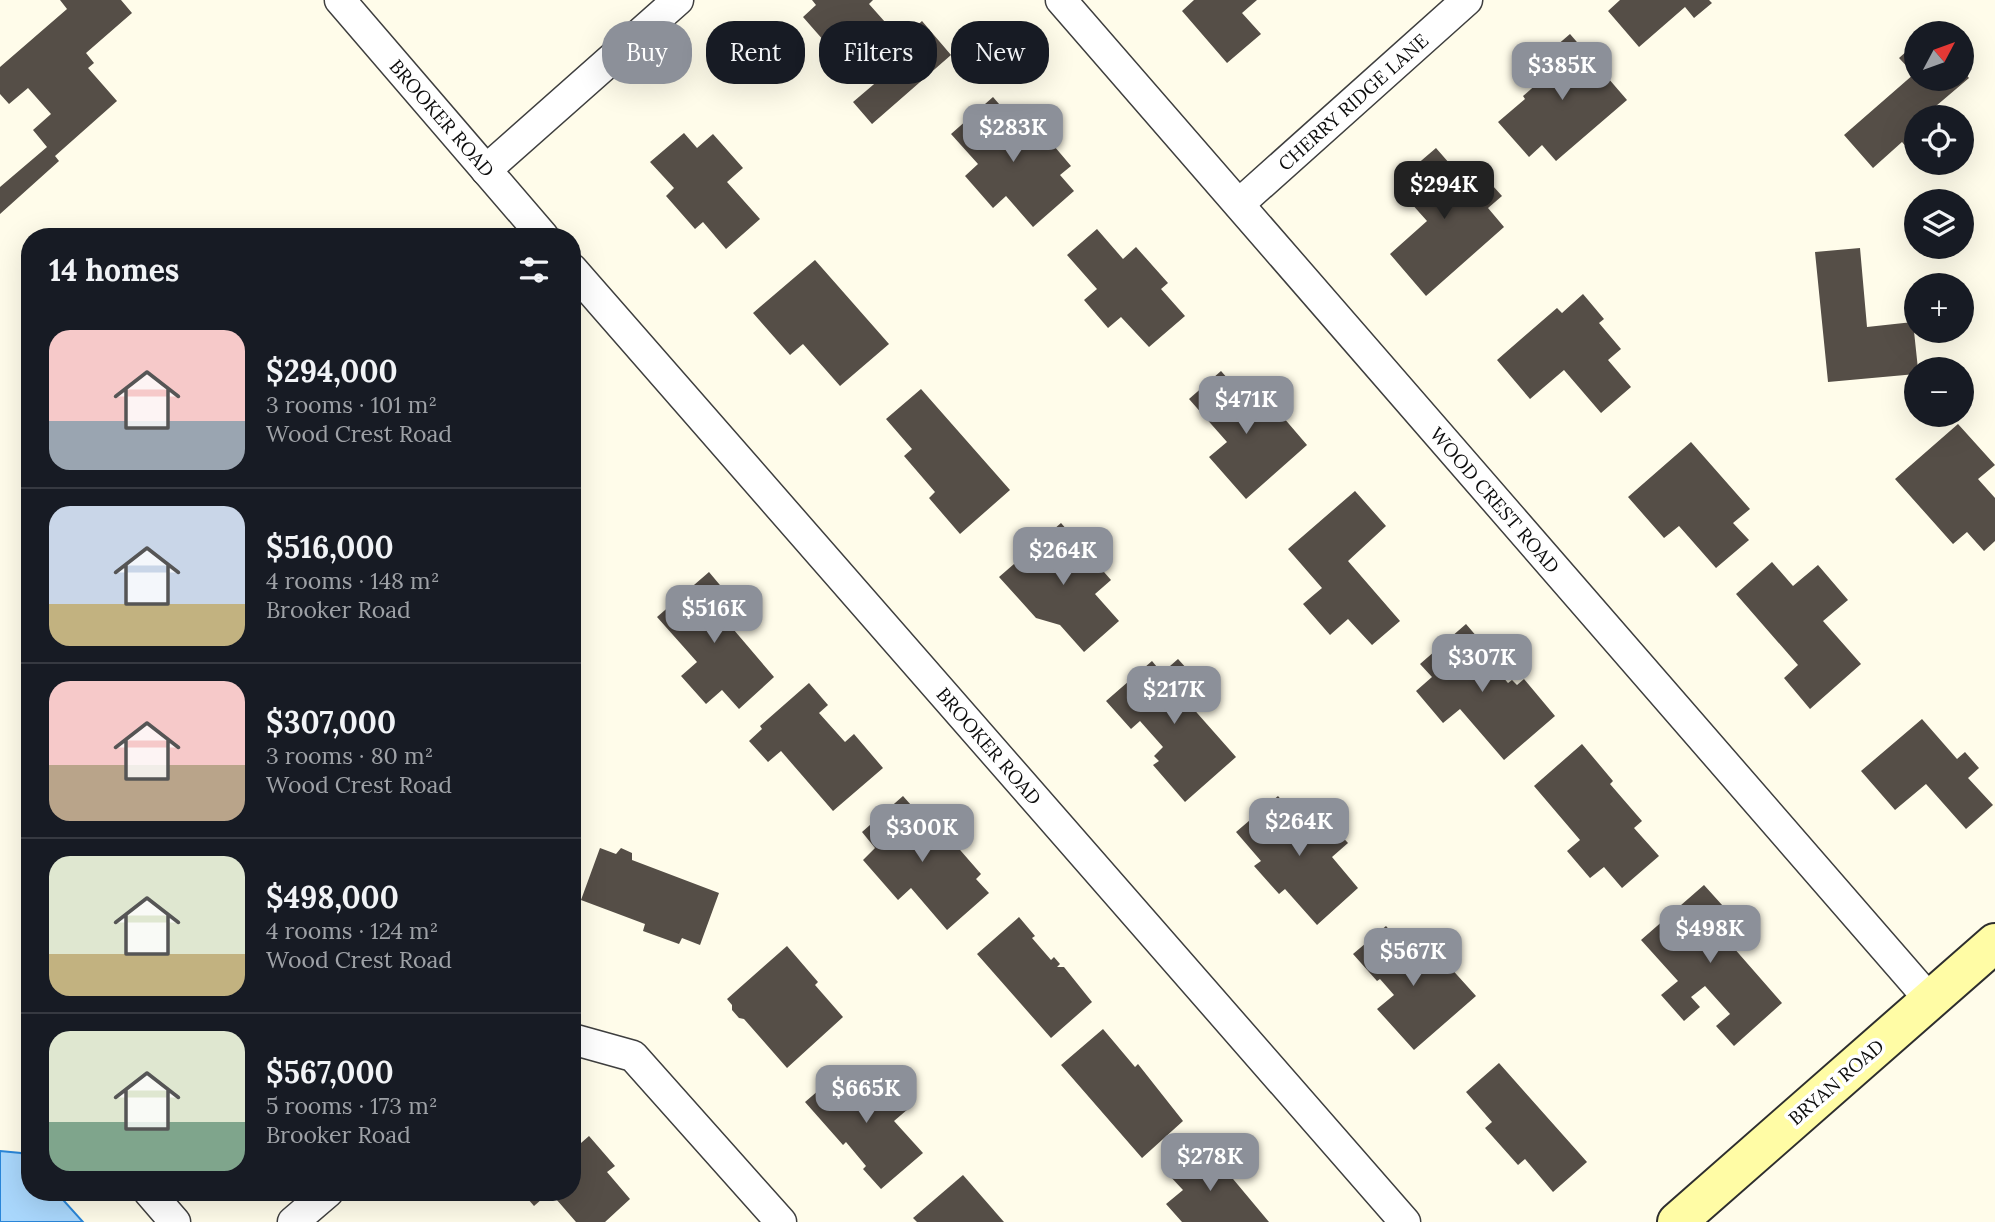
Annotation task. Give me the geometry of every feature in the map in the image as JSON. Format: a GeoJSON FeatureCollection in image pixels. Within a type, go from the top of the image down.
{"type":"FeatureCollection","features":[{"type":"Feature","properties":{"kind":"street","name":"BROOKER ROAD"},"geometry":{"type":"LineString","coordinates":[[340,0],[536,228]]}},
{"type":"Feature","properties":{"kind":"street"},"geometry":{"type":"LineString","coordinates":[[486,170],[678,0]]}},
{"type":"Feature","properties":{"kind":"street","name":"WOOD CREST ROAD"},"geometry":{"type":"LineString","coordinates":[[1061,0],[1930,1000]]}},
{"type":"Feature","properties":{"kind":"street","name":"CHERRY RIDGE LANE"},"geometry":{"type":"LineString","coordinates":[[1239,204],[1467,0]]}},
{"type":"Feature","properties":{"kind":"street","name":"BROOKER ROAD"},"geometry":{"type":"LineString","coordinates":[[581,279],[1405,1222]]}},
{"type":"Feature","properties":{"kind":"street","name":"BRYAN ROAD"},"geometry":{"type":"LineString","coordinates":[[1677,1222],[1995,943]]}},
{"type":"Feature","properties":{"kind":"street"},"geometry":{"type":"LineString","coordinates":[[581,1042],[632,1056],[781,1222]]}},
{"type":"Feature","properties":{"kind":"street"},"geometry":{"type":"LineString","coordinates":[[157,1201],[175,1222]]}},
{"type":"Feature","properties":{"kind":"street"},"geometry":{"type":"LineString","coordinates":[[293,1222],[317,1201]]}},
{"type":"Feature","properties":{"kind":"water"},"geometry":{"type":"Polygon","coordinates":[[[0,1151],[21,1153],[21,1201],[64,1201],[83,1222],[0,1222],[0,1151]]]}},
{"type":"Feature","properties":{"kind":"building"},"geometry":{"type":"Polygon","coordinates":[[[60,0],[121,0],[132,13],[86,53],[94,63],[88,68],[117,101],[55,156],[59,161],[0,214],[0,187],[47,147],[33,130],[51,114],[28,88],[9,104],[0,94],[0,67],[67,9],[60,0]]]}},
{"type":"Feature","properties":{"kind":"building"},"geometry":{"type":"Polygon","coordinates":[[[812,0],[873,0],[869,4],[884,21],[819,21],[819,35],[803,17],[816,5],[812,0]]]}},
{"type":"Feature","properties":{"kind":"building"},"geometry":{"type":"Polygon","coordinates":[[[1194,0],[1257,0],[1242,13],[1261,34],[1227,63],[1182,11],[1194,0]]]}},
{"type":"Feature","properties":{"kind":"building"},"geometry":{"type":"Polygon","coordinates":[[[1620,0],[1709,0],[1712,3],[1694,18],[1685,7],[1639,47],[1608,11],[1620,0]]]}},
{"type":"Feature","properties":{"kind":"building"},"geometry":{"type":"Polygon","coordinates":[[[1570,34],[1627,100],[1556,161],[1542,145],[1529,157],[1498,122],[1525,99],[1523,96],[1539,82],[1528,70],[1570,34]]]}},
{"type":"Feature","properties":{"kind":"building"},"geometry":{"type":"Polygon","coordinates":[[[937,39],[951,55],[937,67],[937,39]]]}},
{"type":"Feature","properties":{"kind":"building"},"geometry":{"type":"Polygon","coordinates":[[[1904,83],[1904,91],[1954,91],[1937,105],[1904,105],[1904,144],[1902,142],[1873,168],[1844,135],[1904,83]]]}},
{"type":"Feature","properties":{"kind":"building"},"geometry":{"type":"Polygon","coordinates":[[[874,84],[918,84],[872,124],[853,102],[874,84]]]}},
{"type":"Feature","properties":{"kind":"building"},"geometry":{"type":"Polygon","coordinates":[[[993,97],[1038,149],[1049,140],[1071,166],[1060,175],[1074,191],[1033,227],[1006,196],[993,208],[965,176],[978,164],[951,134],[993,97]]]}},
{"type":"Feature","properties":{"kind":"building"},"geometry":{"type":"Polygon","coordinates":[[[684,133],[697,148],[713,134],[743,168],[727,182],[760,219],[726,249],[703,222],[695,229],[666,196],[674,188],[650,162],[684,133]]]}},
{"type":"Feature","properties":{"kind":"building"},"geometry":{"type":"Polygon","coordinates":[[[1436,148],[1470,187],[1483,175],[1502,196],[1488,208],[1504,227],[1426,296],[1390,254],[1427,221],[1394,184],[1436,148]]]}},
{"type":"Feature","properties":{"kind":"building"},"geometry":{"type":"Polygon","coordinates":[[[1097,229],[1123,259],[1136,247],[1168,283],[1161,289],[1185,316],[1149,347],[1121,317],[1108,328],[1084,300],[1097,289],[1067,255],[1097,229]]]}},
{"type":"Feature","properties":{"kind":"building"},"geometry":{"type":"Polygon","coordinates":[[[1860,248],[1867,327],[1904,323],[1904,343],[1915,343],[1917,357],[1904,357],[1904,375],[1828,382],[1815,252],[1860,248]]]}},
{"type":"Feature","properties":{"kind":"building"},"geometry":{"type":"Polygon","coordinates":[[[815,260],[889,344],[840,386],[803,344],[790,355],[753,313],[815,260]]]}},
{"type":"Feature","properties":{"kind":"building"},"geometry":{"type":"Polygon","coordinates":[[[1583,294],[1604,319],[1599,323],[1621,349],[1608,360],[1631,387],[1601,413],[1564,370],[1530,399],[1497,360],[1557,308],[1562,313],[1583,294]]]}},
{"type":"Feature","properties":{"kind":"building"},"geometry":{"type":"Polygon","coordinates":[[[1221,371],[1259,414],[1271,403],[1307,445],[1246,499],[1209,457],[1227,442],[1189,399],[1221,371]]]}},
{"type":"Feature","properties":{"kind":"building"},"geometry":{"type":"Polygon","coordinates":[[[921,389],[1010,490],[960,534],[929,498],[935,492],[904,456],[912,449],[886,419],[921,389]]]}},
{"type":"Feature","properties":{"kind":"building"},"geometry":{"type":"Polygon","coordinates":[[[1955,427],[1961,427],[1995,465],[1978,479],[1995,498],[1995,541],[1984,551],[1967,532],[1953,544],[1895,479],[1955,427]]]}},
{"type":"Feature","properties":{"kind":"building"},"geometry":{"type":"Polygon","coordinates":[[[1691,442],[1750,509],[1733,523],[1749,540],[1716,568],[1679,526],[1664,538],[1628,497],[1691,442]]]}},
{"type":"Feature","properties":{"kind":"building"},"geometry":{"type":"Polygon","coordinates":[[[1355,491],[1386,526],[1348,561],[1400,621],[1372,645],[1348,619],[1330,635],[1303,604],[1322,588],[1288,549],[1355,491]]]}},
{"type":"Feature","properties":{"kind":"building"},"geometry":{"type":"Polygon","coordinates":[[[1061,523],[1111,580],[1095,594],[1119,621],[1084,652],[1060,625],[1036,618],[999,577],[1061,523]]]}},
{"type":"Feature","properties":{"kind":"building"},"geometry":{"type":"Polygon","coordinates":[[[1772,562],[1793,586],[1818,565],[1848,600],[1823,621],[1861,664],[1810,709],[1784,678],[1798,665],[1736,594],[1772,562]]]}},
{"type":"Feature","properties":{"kind":"building"},"geometry":{"type":"Polygon","coordinates":[[[709,572],[735,603],[725,612],[731,620],[728,623],[774,677],[739,709],[722,690],[706,704],[681,676],[697,662],[657,617],[709,572]]]}},
{"type":"Feature","properties":{"kind":"building"},"geometry":{"type":"Polygon","coordinates":[[[1466,624],[1490,652],[1485,657],[1508,683],[1512,680],[1517,685],[1524,679],[1555,716],[1504,760],[1460,709],[1443,723],[1416,691],[1432,677],[1420,664],[1466,624]]]}},
{"type":"Feature","properties":{"kind":"building"},"geometry":{"type":"Polygon","coordinates":[[[1178,659],[1207,691],[1190,705],[1236,757],[1185,802],[1153,765],[1159,761],[1154,756],[1163,747],[1140,721],[1131,729],[1106,701],[1152,661],[1162,673],[1178,659]]]}},
{"type":"Feature","properties":{"kind":"building"},"geometry":{"type":"Polygon","coordinates":[[[809,683],[828,705],[819,713],[845,742],[854,734],[883,768],[833,811],[781,751],[768,762],[749,741],[762,729],[760,726],[809,683]]]}},
{"type":"Feature","properties":{"kind":"building"},"geometry":{"type":"Polygon","coordinates":[[[1922,719],[1957,759],[1965,752],[1979,768],[1968,778],[1993,805],[1966,829],[1926,784],[1895,810],[1861,771],[1922,719]]]}},
{"type":"Feature","properties":{"kind":"building"},"geometry":{"type":"Polygon","coordinates":[[[1582,744],[1613,781],[1610,784],[1642,821],[1634,828],[1659,856],[1622,888],[1604,867],[1590,878],[1567,851],[1580,840],[1534,786],[1582,744]]]}},
{"type":"Feature","properties":{"kind":"building"},"geometry":{"type":"Polygon","coordinates":[[[903,796],[949,848],[954,843],[981,874],[976,879],[989,893],[947,930],[911,888],[898,900],[863,860],[875,848],[862,832],[903,796]]]}},
{"type":"Feature","properties":{"kind":"building"},"geometry":{"type":"Polygon","coordinates":[[[1278,796],[1303,826],[1319,812],[1348,843],[1332,857],[1358,888],[1317,925],[1285,889],[1279,894],[1254,866],[1261,861],[1236,832],[1278,796]]]}},
{"type":"Feature","properties":{"kind":"building"},"geometry":{"type":"Polygon","coordinates":[[[600,848],[616,854],[621,848],[632,853],[632,860],[719,893],[700,945],[682,938],[679,944],[643,931],[645,924],[581,900],[600,848]]]}},
{"type":"Feature","properties":{"kind":"building"},"geometry":{"type":"Polygon","coordinates":[[[1704,885],[1741,926],[1726,939],[1782,1003],[1734,1046],[1716,1026],[1730,1014],[1705,986],[1691,997],[1700,1007],[1684,1021],[1661,995],[1678,981],[1641,940],[1704,885]]]}},
{"type":"Feature","properties":{"kind":"building"},"geometry":{"type":"Polygon","coordinates":[[[1019,917],[1035,936],[1032,938],[1051,960],[1054,957],[1060,964],[1057,967],[1064,967],[1092,1002],[1051,1038],[977,954],[1019,917]]]}},
{"type":"Feature","properties":{"kind":"building"},"geometry":{"type":"Polygon","coordinates":[[[1386,926],[1423,969],[1439,955],[1476,996],[1414,1050],[1377,1009],[1394,995],[1380,979],[1377,981],[1353,954],[1386,926]]]}},
{"type":"Feature","properties":{"kind":"building"},"geometry":{"type":"Polygon","coordinates":[[[787,946],[818,982],[815,985],[843,1017],[787,1068],[744,1019],[739,1018],[732,1010],[727,999],[787,946]]]}},
{"type":"Feature","properties":{"kind":"building"},"geometry":{"type":"Polygon","coordinates":[[[1103,1029],[1135,1067],[1138,1064],[1183,1121],[1142,1158],[1061,1065],[1103,1029]]]}},
{"type":"Feature","properties":{"kind":"building"},"geometry":{"type":"Polygon","coordinates":[[[1499,1063],[1587,1162],[1553,1192],[1525,1159],[1518,1165],[1485,1128],[1492,1122],[1466,1092],[1499,1063]]]}},
{"type":"Feature","properties":{"kind":"building"},"geometry":{"type":"Polygon","coordinates":[[[847,1066],[876,1099],[889,1088],[908,1109],[894,1121],[923,1153],[881,1189],[863,1169],[866,1166],[846,1142],[843,1145],[805,1102],[847,1066]]]}},
{"type":"Feature","properties":{"kind":"building"},"geometry":{"type":"Polygon","coordinates":[[[589,1136],[615,1166],[607,1172],[630,1199],[605,1222],[576,1222],[558,1201],[581,1201],[581,1143],[589,1136]]]}},
{"type":"Feature","properties":{"kind":"building"},"geometry":{"type":"Polygon","coordinates":[[[1201,1145],[1269,1222],[1182,1222],[1166,1204],[1183,1190],[1168,1174],[1201,1145]]]}},
{"type":"Feature","properties":{"kind":"building"},"geometry":{"type":"Polygon","coordinates":[[[963,1175],[1004,1222],[917,1222],[913,1218],[963,1175]]]}}]}
